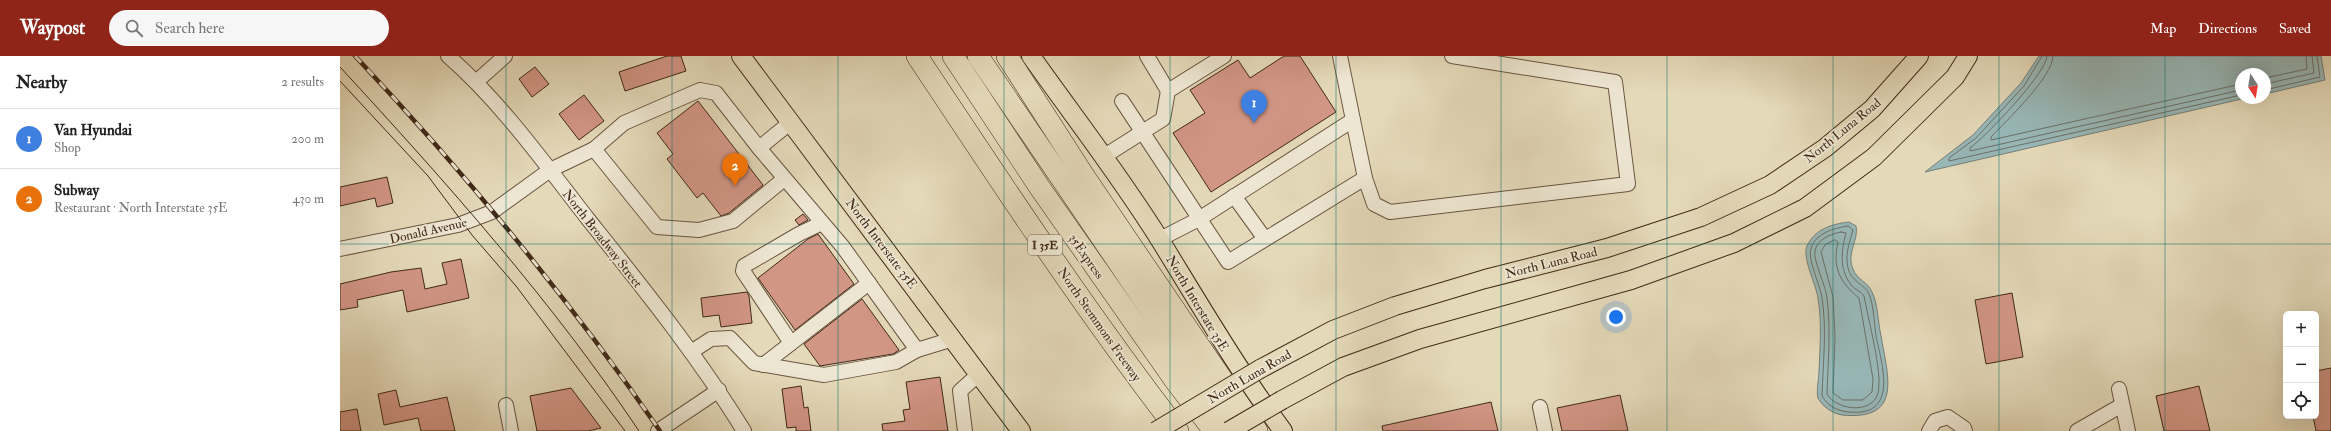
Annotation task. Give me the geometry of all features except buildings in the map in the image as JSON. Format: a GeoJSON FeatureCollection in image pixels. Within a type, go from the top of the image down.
{"type":"FeatureCollection","features":[{"type":"Feature","properties":{"kind":"highway","name":"North Stemmons Freeway"},"geometry":{"type":"LineString","coordinates":[[917,56],[1009,194],[1147,391],[1178,431]]}},
{"type":"Feature","properties":{"kind":"highway","name":"35Express"},"geometry":{"type":"LineString","coordinates":[[953,56],[1044,194],[1176,382],[1214,431]]}},
{"type":"Feature","properties":{"kind":"highway"},"geometry":{"type":"LineString","coordinates":[[978,56],[1194,372],[1238,431]]}},
{"type":"Feature","properties":{"kind":"highway"},"geometry":{"type":"LineString","coordinates":[[1008,56],[1093,188],[1257,431]]}},
{"type":"Feature","properties":{"kind":"main road","name":"North Interstate 35E"},"geometry":{"type":"LineString","coordinates":[[741,56],[980,373],[1021,431]]}},
{"type":"Feature","properties":{"kind":"main road","name":"North Interstate 35E"},"geometry":{"type":"LineString","coordinates":[[1031,56],[1160,239],[1194,299],[1255,394],[1283,431]]}},
{"type":"Feature","properties":{"kind":"main road","name":"North Luna Road"},"geometry":{"type":"LineString","coordinates":[[1156,431],[1260,369],[1333,330],[1395,306],[1485,279],[1607,248],[1701,217],[1770,186],[1825,148],[1872,109],[1919,56]]}},
{"type":"Feature","properties":{"kind":"main road"},"geometry":{"type":"LineString","coordinates":[[1229,431],[1343,367],[1420,338],[1632,280],[1734,243],[1805,208],[1874,157],[1955,77],[1968,56]]}},
{"type":"Feature","properties":{"kind":"street","name":"North Broadway Street"},"geometry":{"type":"LineString","coordinates":[[448,56],[476,82],[550,170],[691,352],[719,390],[744,431]]}},
{"type":"Feature","properties":{"kind":"street"},"geometry":{"type":"LineString","coordinates":[[476,82],[505,56]]}},
{"type":"Feature","properties":{"kind":"street"},"geometry":{"type":"LineString","coordinates":[[1103,157],[1163,119],[1168,91],[1147,56]]}},
{"type":"Feature","properties":{"kind":"street"},"geometry":{"type":"LineString","coordinates":[[1168,91],[1224,56]]}},
{"type":"Feature","properties":{"kind":"street"},"geometry":{"type":"LineString","coordinates":[[1340,56],[1365,178],[1374,204],[1390,212],[1628,184],[1615,82],[1452,56]]}},
{"type":"Feature","properties":{"kind":"street","name":"Donald Avenue"},"geometry":{"type":"LineString","coordinates":[[340,249],[458,225],[492,212],[550,170],[594,149],[624,123],[700,90],[716,93],[869,283],[917,350]]}},
{"type":"Feature","properties":{"kind":"street"},"geometry":{"type":"LineString","coordinates":[[1122,101],[1228,262],[1365,178]]}},
{"type":"Feature","properties":{"kind":"street"},"geometry":{"type":"LineString","coordinates":[[1160,239],[1199,219],[1352,120]]}},
{"type":"Feature","properties":{"kind":"street"},"geometry":{"type":"LineString","coordinates":[[759,148],[791,122]]}},
{"type":"Feature","properties":{"kind":"street"},"geometry":{"type":"LineString","coordinates":[[594,149],[657,227],[683,227],[699,230],[733,221],[784,179]]}},
{"type":"Feature","properties":{"kind":"street"},"geometry":{"type":"LineString","coordinates":[[1234,196],[1265,239]]}},
{"type":"Feature","properties":{"kind":"street"},"geometry":{"type":"LineString","coordinates":[[791,343],[742,271],[744,266],[799,234],[822,223]]}},
{"type":"Feature","properties":{"kind":"street"},"geometry":{"type":"LineString","coordinates":[[763,365],[869,283]]}},
{"type":"Feature","properties":{"kind":"street"},"geometry":{"type":"LineString","coordinates":[[691,352],[711,339],[730,338],[754,363],[824,375],[896,362],[917,350],[953,339]]}},
{"type":"Feature","properties":{"kind":"street"},"geometry":{"type":"LineString","coordinates":[[966,431],[960,391],[980,373]]}},
{"type":"Feature","properties":{"kind":"street"},"geometry":{"type":"LineString","coordinates":[[2119,389],[2128,431]]}},
{"type":"Feature","properties":{"kind":"street"},"geometry":{"type":"LineString","coordinates":[[658,431],[719,390]]}},
{"type":"Feature","properties":{"kind":"street"},"geometry":{"type":"LineString","coordinates":[[506,405],[511,431]]}},
{"type":"Feature","properties":{"kind":"street"},"geometry":{"type":"LineString","coordinates":[[2077,431],[2122,405]]}},
{"type":"Feature","properties":{"kind":"street"},"geometry":{"type":"LineString","coordinates":[[1540,407],[1545,431]]}},
{"type":"Feature","properties":{"kind":"street"},"geometry":{"type":"LineString","coordinates":[[1928,431],[1935,421],[1948,417],[1964,428],[1965,431]]}},
{"type":"Feature","properties":{"kind":"water"},"geometry":{"type":"Polygon","coordinates":[[[2039,56],[2321,56],[2325,80],[2271,93],[2271,68],[2235,68],[2235,101],[1925,172],[1973,135],[2021,83],[2039,56]]]}},
{"type":"Feature","properties":{"kind":"water"},"geometry":{"type":"Polygon","coordinates":[[[1849,222],[1856,226],[1856,236],[1851,263],[1857,276],[1868,286],[1874,297],[1888,381],[1887,393],[1883,403],[1875,411],[1861,415],[1842,415],[1835,413],[1825,407],[1818,398],[1817,388],[1819,374],[1820,316],[1817,292],[1806,257],[1807,246],[1810,240],[1819,231],[1836,224],[1849,222]]]}},
{"type":"Feature","properties":{"kind":"tram line"},"geometry":{"type":"LineString","coordinates":[[340,67],[497,243],[570,335],[606,383],[639,431]]}},
{"type":"Feature","properties":{"kind":"tram line"},"geometry":{"type":"LineString","coordinates":[[340,81],[428,176],[472,235],[516,286],[625,431]]}},
{"type":"Feature","properties":{"kind":"railway"},"geometry":{"type":"LineString","coordinates":[[355,56],[436,145],[515,238],[553,285],[660,431]]}},
{"type":"Feature","properties":{"kind":"place","name":"Van Hyundai"},"geometry":{"type":"Point","coordinates":[1254,123]}},
{"type":"Feature","properties":{"kind":"place","name":"Subway"},"geometry":{"type":"Point","coordinates":[735,186]}}]}
